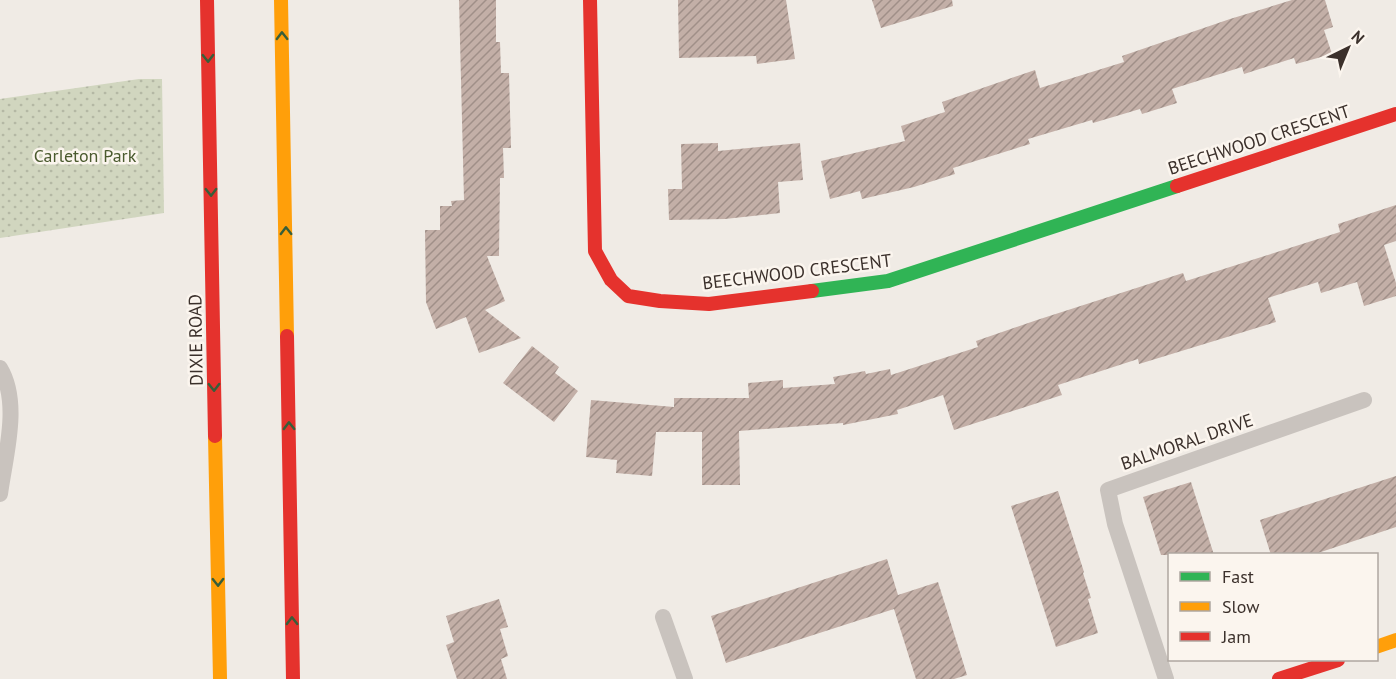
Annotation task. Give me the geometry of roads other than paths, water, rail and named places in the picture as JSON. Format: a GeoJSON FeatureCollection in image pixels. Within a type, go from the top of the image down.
{"type":"FeatureCollection","features":[{"type":"Feature","properties":{"kind":"main road","name":"DIXIE ROAD"},"geometry":{"type":"LineString","coordinates":[[207,0],[220,679]]}},
{"type":"Feature","properties":{"kind":"main road"},"geometry":{"type":"LineString","coordinates":[[281,0],[293,679]]}},
{"type":"Feature","properties":{"kind":"main road","name":"BEECHWOOD CRESCENT"},"geometry":{"type":"LineString","coordinates":[[590,0],[595,252],[612,280],[628,296],[660,301],[709,304],[888,281],[1396,114]]}},
{"type":"Feature","properties":{"kind":"main road"},"geometry":{"type":"LineString","coordinates":[[1378,647],[1396,640]]}},
{"type":"Feature","properties":{"kind":"main road"},"geometry":{"type":"LineString","coordinates":[[1279,679],[1335,661]]}},
{"type":"Feature","properties":{"kind":"lane"},"geometry":{"type":"LineString","coordinates":[[0,368],[12,410],[0,494]]}},
{"type":"Feature","properties":{"kind":"lane","name":"BALMORAL DRIVE"},"geometry":{"type":"LineString","coordinates":[[1166,679],[1115,524],[1108,490],[1364,400]]}},
{"type":"Feature","properties":{"kind":"lane"},"geometry":{"type":"LineString","coordinates":[[663,617],[685,679]]}},
{"type":"Feature","properties":{"kind":"park label","name":"Carleton Park"},"geometry":{"type":"Point","coordinates":[85,156]}}]}
